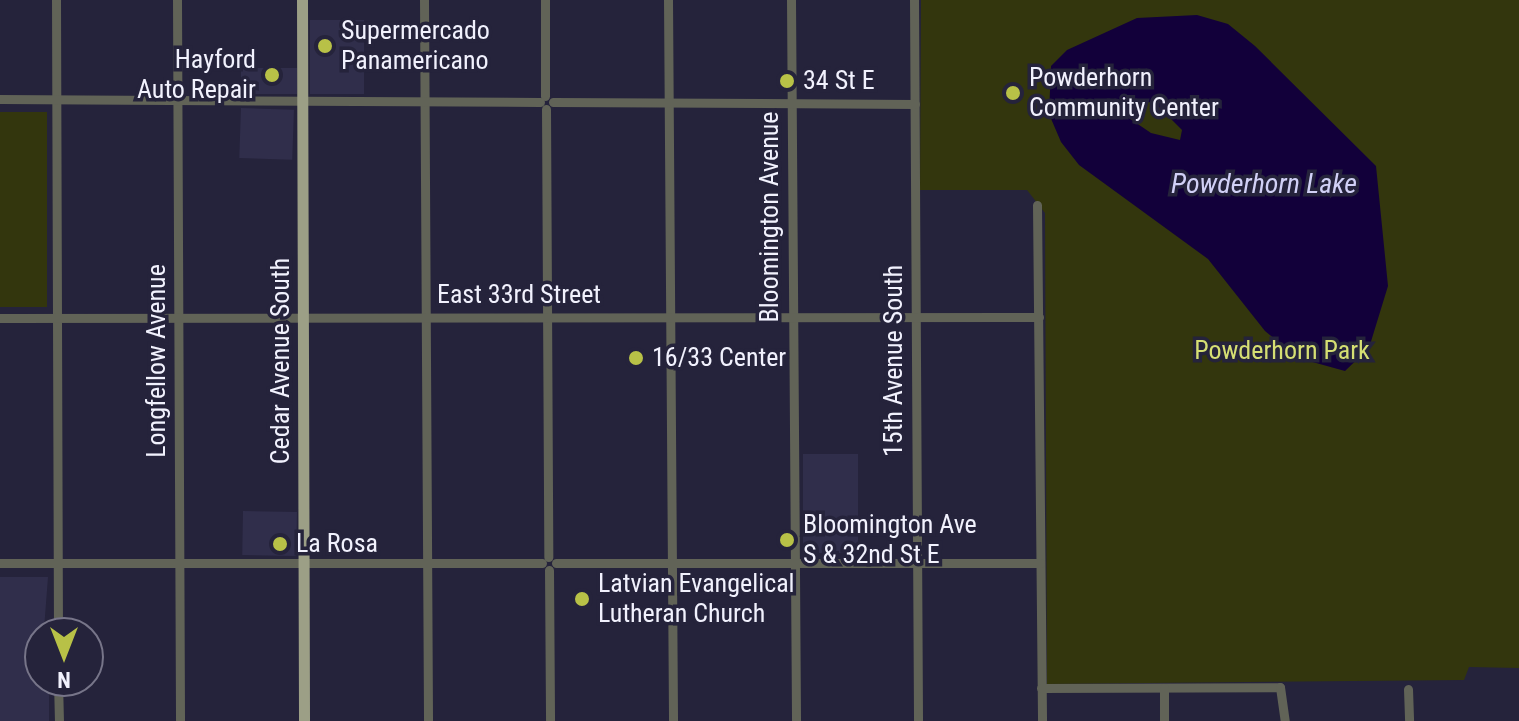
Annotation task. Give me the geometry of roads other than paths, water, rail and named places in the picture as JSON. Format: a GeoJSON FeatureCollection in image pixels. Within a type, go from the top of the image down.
{"type":"FeatureCollection","features":[{"type":"Feature","properties":{"kind":"main road","name":"Cedar Avenue South"},"geometry":{"type":"LineString","coordinates":[[302,0],[304,721]]}},
{"type":"Feature","properties":{"kind":"street"},"geometry":{"type":"LineString","coordinates":[[56,0],[58,617]]}},
{"type":"Feature","properties":{"kind":"street","name":"Longfellow Avenue"},"geometry":{"type":"LineString","coordinates":[[177,0],[180,721]]}},
{"type":"Feature","properties":{"kind":"street"},"geometry":{"type":"LineString","coordinates":[[424,0],[428,721]]}},
{"type":"Feature","properties":{"kind":"street"},"geometry":{"type":"LineString","coordinates":[[545,0],[550,721]]}},
{"type":"Feature","properties":{"kind":"street"},"geometry":{"type":"LineString","coordinates":[[668,0],[673,721]]}},
{"type":"Feature","properties":{"kind":"street","name":"Bloomington Avenue"},"geometry":{"type":"LineString","coordinates":[[791,0],[796,721]]}},
{"type":"Feature","properties":{"kind":"street","name":"15th Avenue South"},"geometry":{"type":"LineString","coordinates":[[914,0],[918,721]]}},
{"type":"Feature","properties":{"kind":"street"},"geometry":{"type":"LineString","coordinates":[[0,99],[915,104]]}},
{"type":"Feature","properties":{"kind":"street"},"geometry":{"type":"LineString","coordinates":[[1037,205],[1042,721]]}},
{"type":"Feature","properties":{"kind":"street","name":"East 33rd Street"},"geometry":{"type":"LineString","coordinates":[[0,318],[1039,317]]}},
{"type":"Feature","properties":{"kind":"street"},"geometry":{"type":"LineString","coordinates":[[0,563],[1040,563]]}},
{"type":"Feature","properties":{"kind":"street"},"geometry":{"type":"LineString","coordinates":[[1041,688],[1283,688],[1285,721]]}},
{"type":"Feature","properties":{"kind":"street"},"geometry":{"type":"LineString","coordinates":[[1164,688],[1164,721]]}},
{"type":"Feature","properties":{"kind":"street"},"geometry":{"type":"LineString","coordinates":[[1408,689],[1409,721]]}},
{"type":"Feature","properties":{"kind":"street"},"geometry":{"type":"LineString","coordinates":[[58,697],[59,721]]}},
{"type":"Feature","properties":{"kind":"water","name":"Powderhorn Lake"},"geometry":{"type":"Polygon","coordinates":[[[1197,15],[1228,24],[1255,46],[1376,166],[1388,286],[1369,348],[1345,371],[1298,358],[1265,331],[1208,259],[1079,165],[1061,142],[1049,114],[1051,66],[1067,50],[1137,18],[1197,15]],[[1154,102],[1118,103],[1117,110],[1151,133],[1180,140],[1182,130],[1154,102]]]}},
{"type":"Feature","properties":{"kind":"place","name":"Supermercado Panamericano"},"geometry":{"type":"Point","coordinates":[325,46]}},
{"type":"Feature","properties":{"kind":"place","name":"Hayford Auto Repair"},"geometry":{"type":"Point","coordinates":[272,75]}},
{"type":"Feature","properties":{"kind":"place","name":"34 St E"},"geometry":{"type":"Point","coordinates":[787,81]}},
{"type":"Feature","properties":{"kind":"place","name":"Powderhorn Community Center"},"geometry":{"type":"Point","coordinates":[1013,93]}},
{"type":"Feature","properties":{"kind":"place","name":"16/33 Center"},"geometry":{"type":"Point","coordinates":[636,358]}},
{"type":"Feature","properties":{"kind":"place","name":"Bloomington Ave S & 32nd St E"},"geometry":{"type":"Point","coordinates":[787,540]}},
{"type":"Feature","properties":{"kind":"place","name":"La Rosa"},"geometry":{"type":"Point","coordinates":[280,544]}},
{"type":"Feature","properties":{"kind":"place","name":"Latvian Evangelical Lutheran Church"},"geometry":{"type":"Point","coordinates":[582,599]}},
{"type":"Feature","properties":{"kind":"park label","name":"Powderhorn Park"},"geometry":{"type":"Point","coordinates":[1282,351]}}]}
